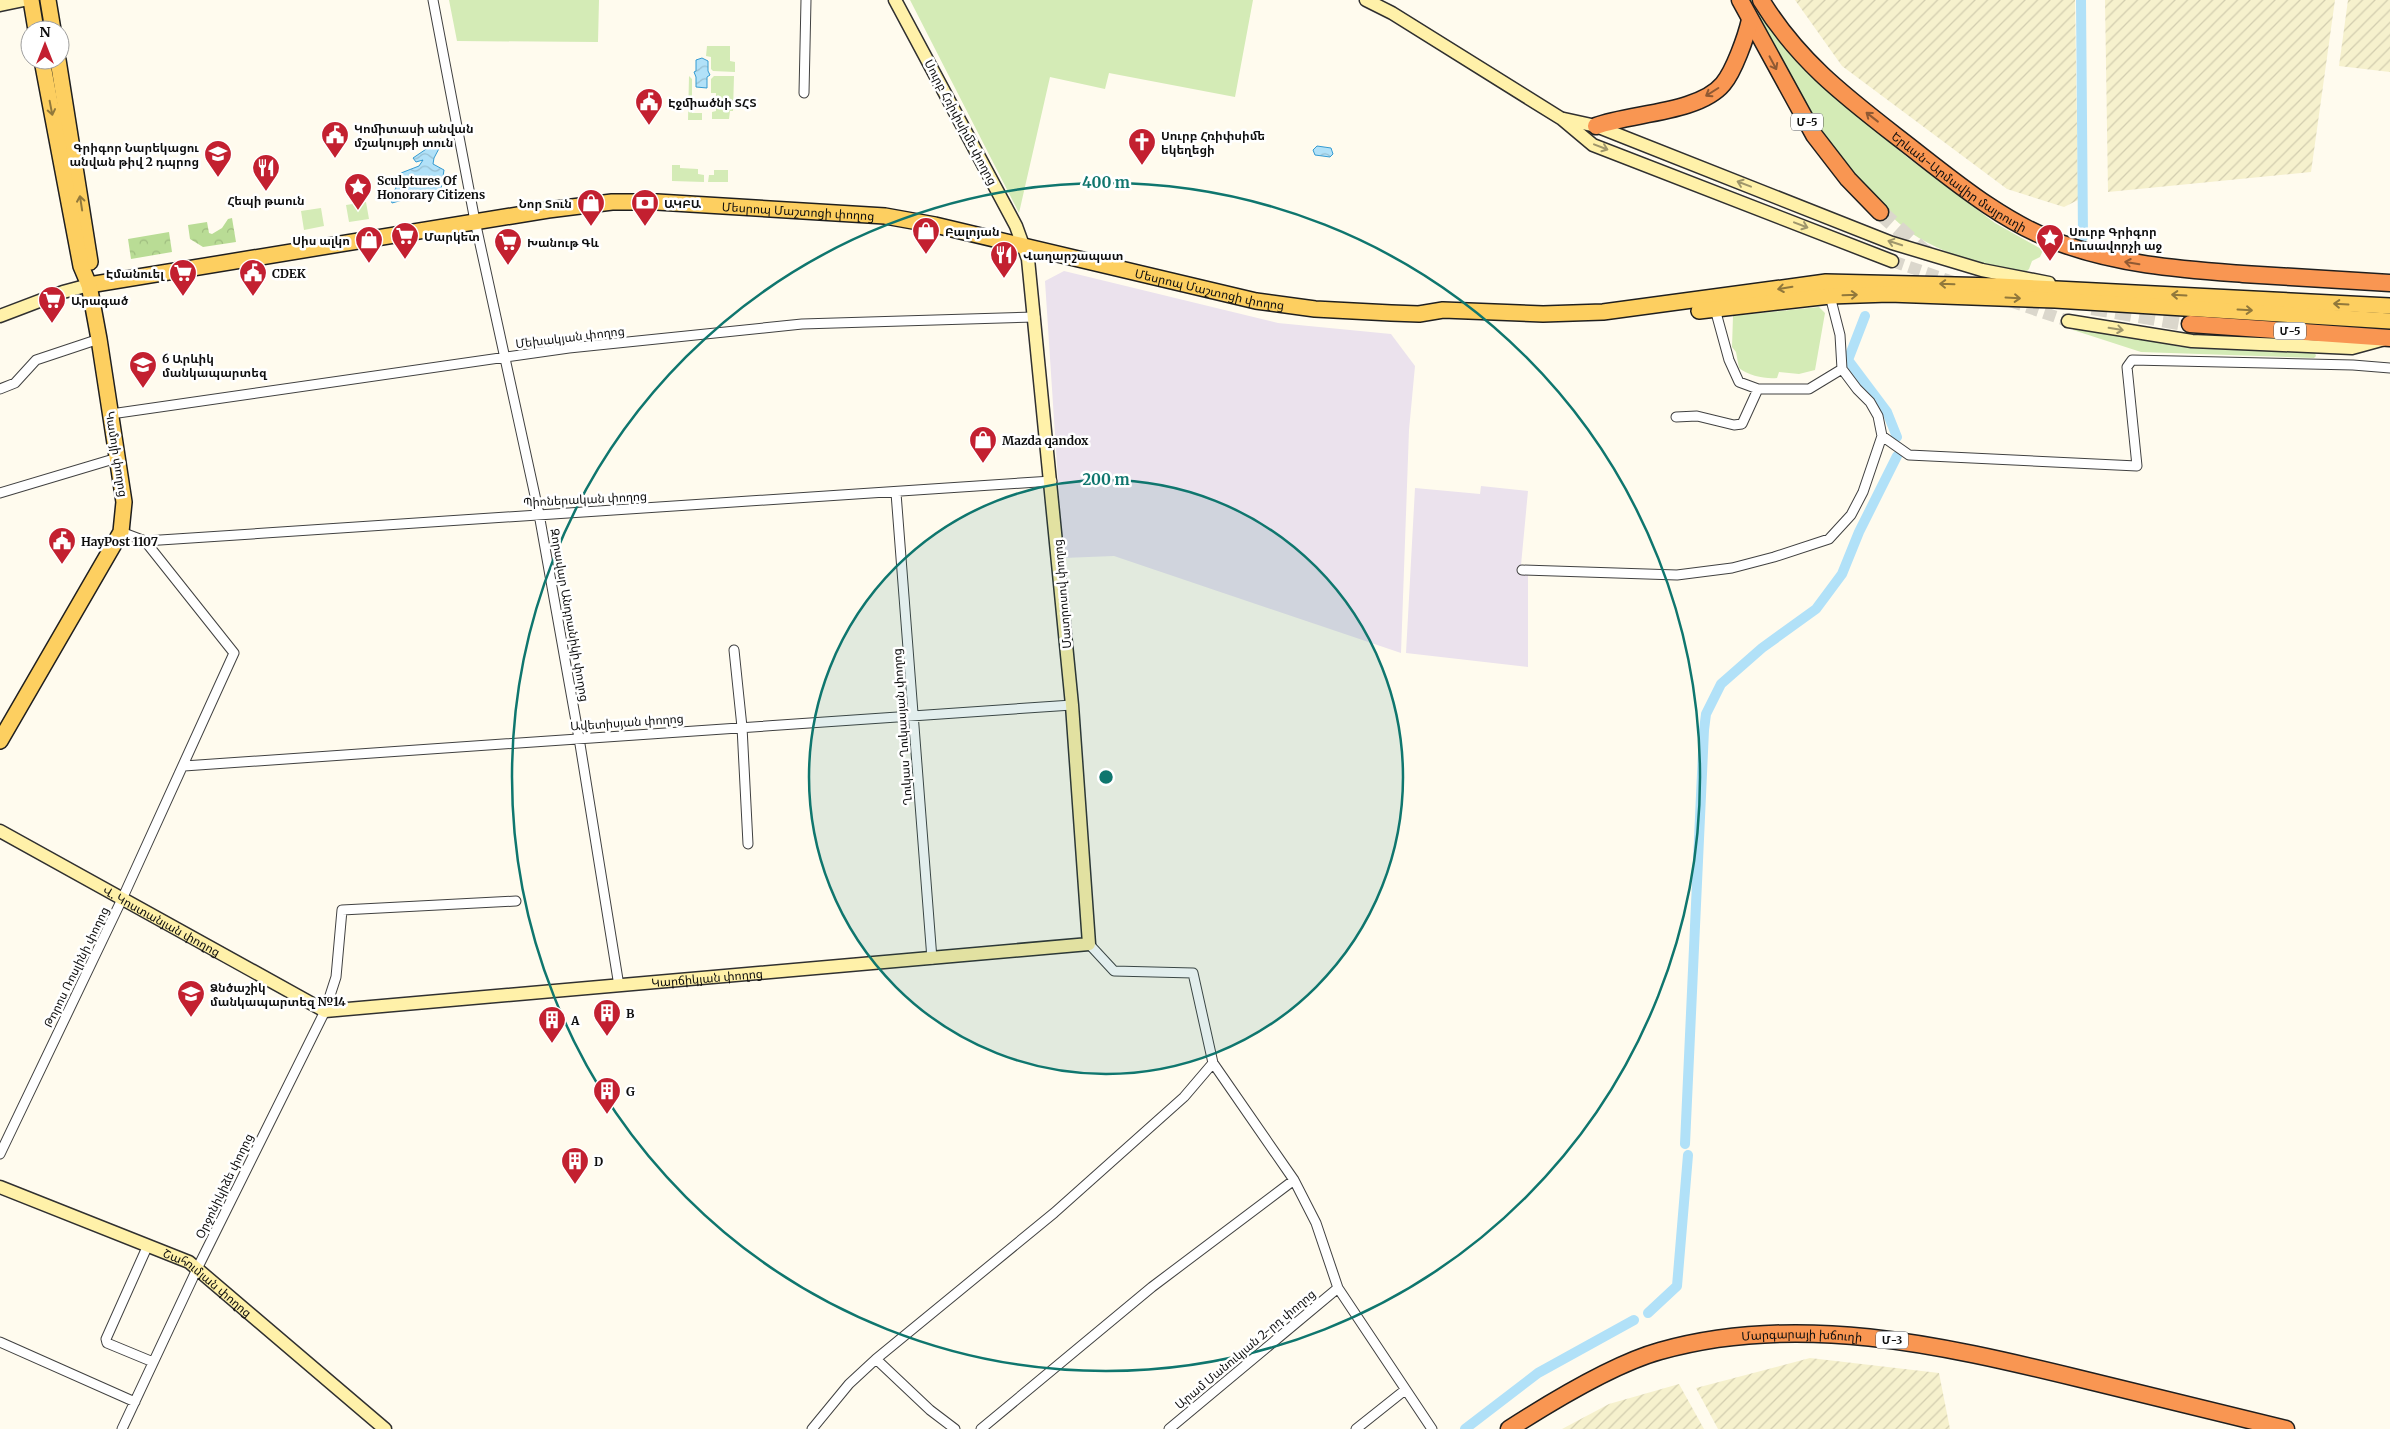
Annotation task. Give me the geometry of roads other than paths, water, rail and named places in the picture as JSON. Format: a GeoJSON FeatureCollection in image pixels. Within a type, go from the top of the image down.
{"type":"FeatureCollection","features":[{"type":"Feature","properties":{"kind":"highway","name":"Մ-5"},"geometry":{"type":"LineString","coordinates":[[1740,0],[1814,135],[1848,179],[1880,212]]}},
{"type":"Feature","properties":{"kind":"highway","name":"Երևան-Արմավիր մայրուղի"},"geometry":{"type":"LineString","coordinates":[[1761,0],[1777,26],[1806,61],[1866,112],[1972,194],[2018,224],[2059,243],[2119,260],[2168,268],[2390,283]]}},
{"type":"Feature","properties":{"kind":"highway"},"geometry":{"type":"LineString","coordinates":[[1596,126],[1614,120],[1688,105],[1722,86],[1745,39],[1750,20]]}},
{"type":"Feature","properties":{"kind":"highway","name":"Մ-5"},"geometry":{"type":"LineString","coordinates":[[2190,324],[2389,338]]}},
{"type":"Feature","properties":{"kind":"highway","name":"Մարգարայի խճուղի"},"geometry":{"type":"LineString","coordinates":[[1509,1429],[1620,1366],[1660,1351],[1738,1335],[1820,1332],[1905,1342],[1976,1354],[2286,1429]]}},
{"type":"Feature","properties":{"kind":"main road"},"geometry":{"type":"LineString","coordinates":[[30,0],[34,20]]}},
{"type":"Feature","properties":{"kind":"main road"},"geometry":{"type":"LineString","coordinates":[[48,0],[51,20]]}},
{"type":"Feature","properties":{"kind":"main road"},"geometry":{"type":"LineString","coordinates":[[44,70],[81,266],[89,286]]}},
{"type":"Feature","properties":{"kind":"main road"},"geometry":{"type":"LineString","coordinates":[[60,70],[90,264],[89,286]]}},
{"type":"Feature","properties":{"kind":"main road","name":"Մեսրոպ Մաշտոցի փողոց"},"geometry":{"type":"LineString","coordinates":[[89,286],[475,221],[612,202],[658,202],[885,216],[935,225],[1256,301],[1314,309],[1419,314]]}},
{"type":"Feature","properties":{"kind":"main road"},"geometry":{"type":"LineString","coordinates":[[1419,314],[1443,310],[1543,314],[1603,312],[1828,289],[1943,283],[2390,306]]}},
{"type":"Feature","properties":{"kind":"main road","name":"Կամոյի փողոց"},"geometry":{"type":"LineString","coordinates":[[0,741],[121,532],[124,502],[89,286]]}},
{"type":"Feature","properties":{"kind":"main road"},"geometry":{"type":"LineString","coordinates":[[1419,314],[1437,318],[1553,323],[1621,319],[1715,309],[1828,289],[1889,294],[1974,296],[2273,312],[2390,321]]}},
{"type":"Feature","properties":{"kind":"street"},"geometry":{"type":"LineString","coordinates":[[0,5],[24,0]]}},
{"type":"Feature","properties":{"kind":"street","name":"Զորավար Անդրանիկի փողոց"},"geometry":{"type":"LineString","coordinates":[[433,0],[475,221],[539,514],[579,738],[619,986]]}},
{"type":"Feature","properties":{"kind":"street"},"geometry":{"type":"LineString","coordinates":[[804,93],[806,0]]}},
{"type":"Feature","properties":{"kind":"street","name":"Սուրբ Հռիփսիմե փողոց"},"geometry":{"type":"LineString","coordinates":[[895,0],[1016,226],[1023,246]]}},
{"type":"Feature","properties":{"kind":"street"},"geometry":{"type":"LineString","coordinates":[[1366,0],[1392,12],[1562,119],[1593,144],[1892,261]]}},
{"type":"Feature","properties":{"kind":"street"},"geometry":{"type":"LineString","coordinates":[[1562,119],[1596,126],[1892,243],[1982,270],[2078,289]]}},
{"type":"Feature","properties":{"kind":"street","name":"Մատրոսով փողոց"},"geometry":{"type":"LineString","coordinates":[[1023,246],[1028,259],[1052,481],[1072,705],[1089,944]]}},
{"type":"Feature","properties":{"kind":"street","name":"Մեսրոպ Մաշտոցի փողոց"},"geometry":{"type":"LineString","coordinates":[[0,316],[63,292],[89,286]]}},
{"type":"Feature","properties":{"kind":"street"},"geometry":{"type":"LineString","coordinates":[[1522,570],[1677,575],[1732,568],[1774,558],[1829,539],[1851,515],[1863,492],[1882,436],[1878,416],[1870,402],[1857,389],[1842,369],[1840,335],[1828,289]]}},
{"type":"Feature","properties":{"kind":"street"},"geometry":{"type":"LineString","coordinates":[[1715,309],[1729,360],[1739,382],[1758,389],[1809,389],[1842,369]]}},
{"type":"Feature","properties":{"kind":"street","name":"Մեխակյան փողոց"},"geometry":{"type":"LineString","coordinates":[[111,414],[569,348],[802,324],[1035,317]]}},
{"type":"Feature","properties":{"kind":"street"},"geometry":{"type":"LineString","coordinates":[[2068,321],[2192,340],[2352,348],[2370,345],[2389,338]]}},
{"type":"Feature","properties":{"kind":"street"},"geometry":{"type":"LineString","coordinates":[[0,389],[15,383],[36,360],[99,339]]}},
{"type":"Feature","properties":{"kind":"street"},"geometry":{"type":"LineString","coordinates":[[2352,348],[2353,365]]}},
{"type":"Feature","properties":{"kind":"street"},"geometry":{"type":"LineString","coordinates":[[1882,436],[1909,454],[2137,466],[2127,367],[2132,360],[2353,365],[2390,368]]}},
{"type":"Feature","properties":{"kind":"street"},"geometry":{"type":"LineString","coordinates":[[1676,417],[1697,416],[1728,424],[1742,424],[1758,389]]}},
{"type":"Feature","properties":{"kind":"street"},"geometry":{"type":"LineString","coordinates":[[0,493],[117,458]]}},
{"type":"Feature","properties":{"kind":"street","name":"Պիոներական փողոց"},"geometry":{"type":"LineString","coordinates":[[121,532],[145,541],[539,514],[896,493],[1052,481]]}},
{"type":"Feature","properties":{"kind":"street","name":"Ղուկաս Ղուկասյան փողոց"},"geometry":{"type":"LineString","coordinates":[[896,493],[932,959]]}},
{"type":"Feature","properties":{"kind":"street","name":"Թորոս Ռոսլինի փողոց"},"geometry":{"type":"LineString","coordinates":[[0,1154],[123,897],[234,653],[145,541]]}},
{"type":"Feature","properties":{"kind":"street"},"geometry":{"type":"LineString","coordinates":[[734,650],[742,727],[748,844]]}},
{"type":"Feature","properties":{"kind":"street","name":"Ավետիսյան փողոց"},"geometry":{"type":"LineString","coordinates":[[184,766],[1072,705]]}},
{"type":"Feature","properties":{"kind":"street","name":"Վ. Կոստանյան փողոց"},"geometry":{"type":"LineString","coordinates":[[0,831],[123,897],[325,1010]]}},
{"type":"Feature","properties":{"kind":"street","name":"Օրջոնիկիձե փողոց"},"geometry":{"type":"LineString","coordinates":[[122,1429],[197,1269],[325,1010],[336,977],[342,910],[516,901]]}},
{"type":"Feature","properties":{"kind":"street"},"geometry":{"type":"LineString","coordinates":[[1089,944],[1114,971],[1193,973],[1213,1063],[1294,1180],[1316,1222],[1338,1288],[1432,1429]]}},
{"type":"Feature","properties":{"kind":"street","name":"Կարճիկյան փողոց"},"geometry":{"type":"LineString","coordinates":[[325,1010],[1089,944]]}},
{"type":"Feature","properties":{"kind":"street"},"geometry":{"type":"LineString","coordinates":[[812,1429],[849,1384],[876,1358],[1054,1213],[1184,1096],[1213,1063]]}},
{"type":"Feature","properties":{"kind":"street"},"geometry":{"type":"LineString","coordinates":[[981,1429],[1152,1287],[1294,1180]]}},
{"type":"Feature","properties":{"kind":"street","name":"Շահումյան փողոց"},"geometry":{"type":"LineString","coordinates":[[0,1187],[189,1262],[385,1429]]}},
{"type":"Feature","properties":{"kind":"street"},"geometry":{"type":"LineString","coordinates":[[148,1246],[106,1339],[108,1343],[153,1362]]}},
{"type":"Feature","properties":{"kind":"street","name":"Արամ Մանուկյան 2-րդ փողոց"},"geometry":{"type":"LineString","coordinates":[[1168,1429],[1338,1288]]}},
{"type":"Feature","properties":{"kind":"street"},"geometry":{"type":"LineString","coordinates":[[0,1342],[135,1402]]}},
{"type":"Feature","properties":{"kind":"street"},"geometry":{"type":"LineString","coordinates":[[876,1358],[930,1410],[954,1429]]}},
{"type":"Feature","properties":{"kind":"street"},"geometry":{"type":"LineString","coordinates":[[1356,1429],[1406,1390]]}},
{"type":"Feature","properties":{"kind":"water"},"geometry":{"type":"Polygon","coordinates":[[[702,58],[708,61],[710,75],[707,77],[707,88],[696,87],[694,72],[696,71],[696,60],[702,58]]]}},
{"type":"Feature","properties":{"kind":"water"},"geometry":{"type":"Polygon","coordinates":[[[441,139],[443,141],[433,164],[444,170],[441,189],[432,197],[423,193],[419,195],[421,199],[413,197],[392,203],[390,198],[396,188],[392,181],[401,173],[419,166],[423,160],[416,162],[413,158],[441,139]]]}},
{"type":"Feature","properties":{"kind":"water"},"geometry":{"type":"Polygon","coordinates":[[[1317,146],[1331,148],[1333,154],[1330,157],[1315,155],[1313,150],[1317,146]]]}},
{"type":"Feature","properties":{"kind":"waterway"},"geometry":{"type":"LineString","coordinates":[[2081,0],[2083,237]]}},
{"type":"Feature","properties":{"kind":"waterway"},"geometry":{"type":"LineString","coordinates":[[1865,316],[1848,360],[1887,412],[1897,437]]}},
{"type":"Feature","properties":{"kind":"waterway"},"geometry":{"type":"LineString","coordinates":[[1685,1144],[1706,714],[1721,684],[1762,648],[1816,609],[1842,574],[1859,532],[1897,456]]}},
{"type":"Feature","properties":{"kind":"waterway"},"geometry":{"type":"LineString","coordinates":[[1648,1313],[1677,1286],[1688,1155]]}},
{"type":"Feature","properties":{"kind":"waterway"},"geometry":{"type":"LineString","coordinates":[[1465,1429],[1538,1373],[1634,1320]]}},
{"type":"Feature","properties":{"kind":"tunnel"},"geometry":{"type":"LineString","coordinates":[[1880,212],[1923,251],[1931,255]]}},
{"type":"Feature","properties":{"kind":"tunnel"},"geometry":{"type":"LineString","coordinates":[[1892,261],[1956,283]]}},
{"type":"Feature","properties":{"kind":"tunnel"},"geometry":{"type":"LineString","coordinates":[[2010,301],[2068,321]]}},
{"type":"Feature","properties":{"kind":"tunnel"},"geometry":{"type":"LineString","coordinates":[[2092,307],[2190,324]]}},
{"type":"Feature","properties":{"kind":"place","name":"Էջմիածնի ՏՀՏ"},"geometry":{"type":"Point","coordinates":[649,126]}},
{"type":"Feature","properties":{"kind":"place","name":"Կոմիտասի անվան մշակույթի տուն"},"geometry":{"type":"Point","coordinates":[335,159]}},
{"type":"Feature","properties":{"kind":"place","name":"Սուրբ Հռիփսիմե եկեղեցի"},"geometry":{"type":"Point","coordinates":[1142,166]}},
{"type":"Feature","properties":{"kind":"place","name":"Գրիգոր Նարեկացու անվան թիվ 2 դպրոց"},"geometry":{"type":"Point","coordinates":[218,178]}},
{"type":"Feature","properties":{"kind":"place","name":"Հեպի թաուն"},"geometry":{"type":"Point","coordinates":[266,192]}},
{"type":"Feature","properties":{"kind":"place","name":"Sculptures Of Honorary Citizens"},"geometry":{"type":"Point","coordinates":[358,211]}},
{"type":"Feature","properties":{"kind":"place","name":"Նոր Տուն"},"geometry":{"type":"Point","coordinates":[591,227]}},
{"type":"Feature","properties":{"kind":"place","name":"ԱԿԲԱ"},"geometry":{"type":"Point","coordinates":[645,227]}},
{"type":"Feature","properties":{"kind":"place","name":"Բալոյան"},"geometry":{"type":"Point","coordinates":[926,255]}},
{"type":"Feature","properties":{"kind":"place","name":"Մարկետ"},"geometry":{"type":"Point","coordinates":[405,260]}},
{"type":"Feature","properties":{"kind":"place","name":"Սուրբ Գրիգոր Լուսավորչի աջ"},"geometry":{"type":"Point","coordinates":[2050,262]}},
{"type":"Feature","properties":{"kind":"place","name":"Սիս ալկո"},"geometry":{"type":"Point","coordinates":[369,264]}},
{"type":"Feature","properties":{"kind":"place","name":"Խանութ Գև"},"geometry":{"type":"Point","coordinates":[508,266]}},
{"type":"Feature","properties":{"kind":"place","name":"Վաղարշապատ"},"geometry":{"type":"Point","coordinates":[1004,279]}},
{"type":"Feature","properties":{"kind":"place","name":"Էմանուել"},"geometry":{"type":"Point","coordinates":[183,297]}},
{"type":"Feature","properties":{"kind":"place","name":"CDEK"},"geometry":{"type":"Point","coordinates":[253,297]}},
{"type":"Feature","properties":{"kind":"place","name":"Արագած"},"geometry":{"type":"Point","coordinates":[52,324]}},
{"type":"Feature","properties":{"kind":"place","name":"6 Արևիկ մանկապարտեզ"},"geometry":{"type":"Point","coordinates":[143,389]}},
{"type":"Feature","properties":{"kind":"place","name":"Mazda qandox"},"geometry":{"type":"Point","coordinates":[983,464]}},
{"type":"Feature","properties":{"kind":"place","name":"HayPost 1107"},"geometry":{"type":"Point","coordinates":[62,565]}},
{"type":"Feature","properties":{"kind":"place","name":"Ձնծաշիկ մանկապարտեզ №14"},"geometry":{"type":"Point","coordinates":[191,1018]}},
{"type":"Feature","properties":{"kind":"place","name":"B"},"geometry":{"type":"Point","coordinates":[607,1037]}},
{"type":"Feature","properties":{"kind":"place","name":"A"},"geometry":{"type":"Point","coordinates":[552,1044]}},
{"type":"Feature","properties":{"kind":"place","name":"G"},"geometry":{"type":"Point","coordinates":[607,1115]}},
{"type":"Feature","properties":{"kind":"place","name":"D"},"geometry":{"type":"Point","coordinates":[575,1185]}}]}
